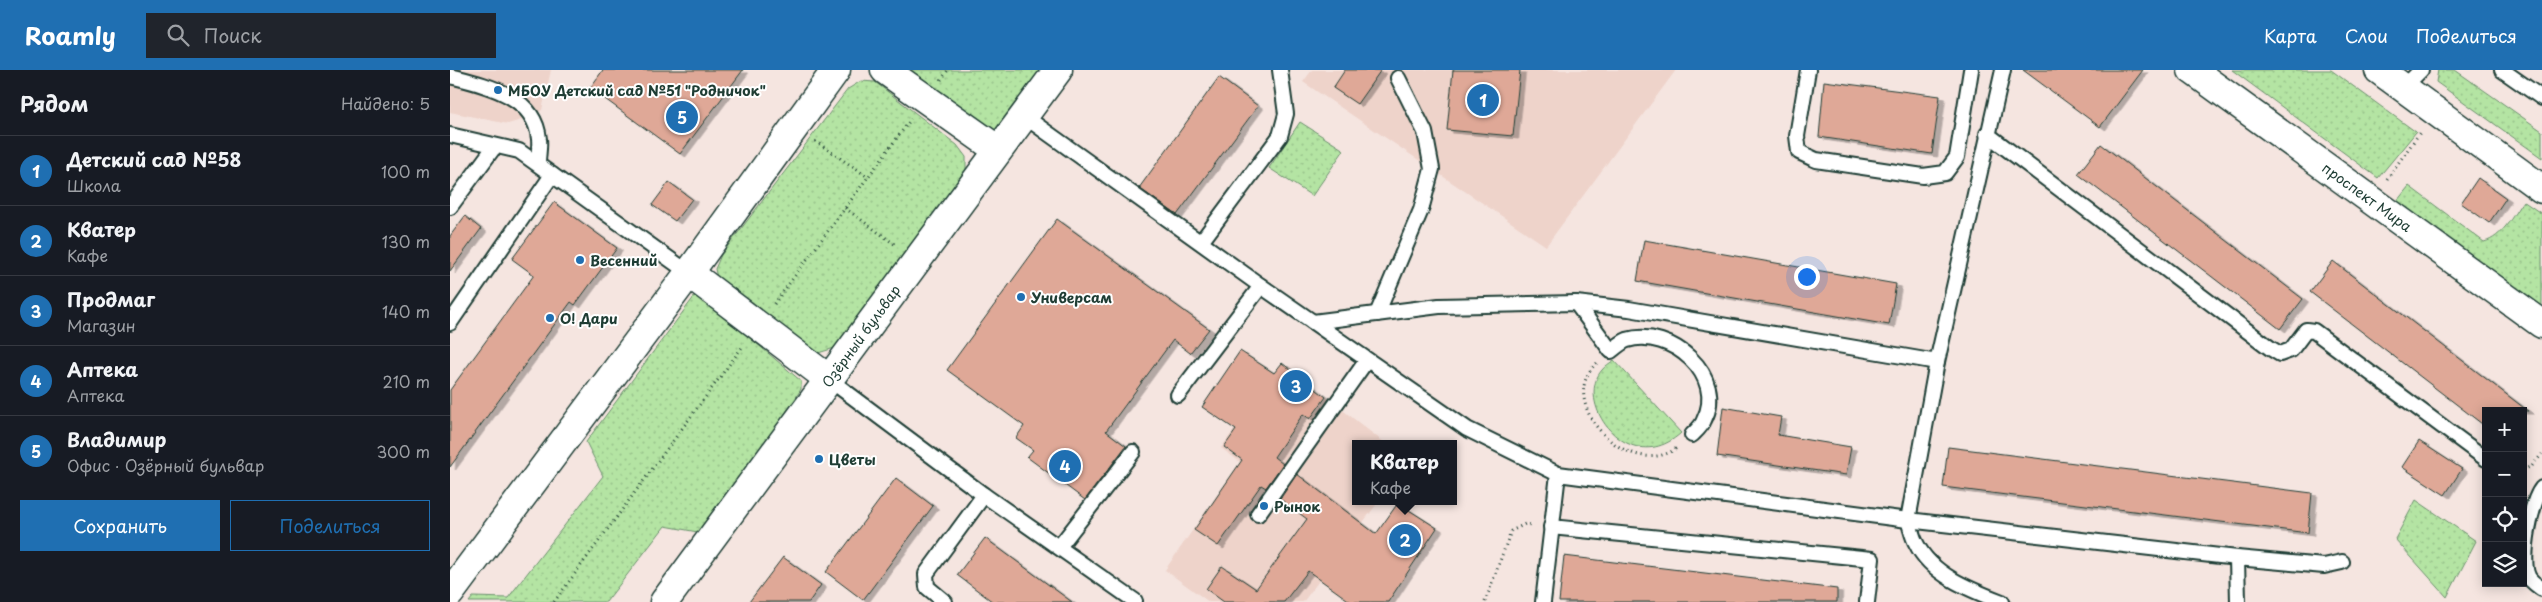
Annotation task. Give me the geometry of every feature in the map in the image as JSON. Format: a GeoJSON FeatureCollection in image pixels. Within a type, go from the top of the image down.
{"type":"FeatureCollection","features":[{"type":"Feature","properties":{"kind":"street"},"geometry":{"type":"LineString","coordinates":[[450,593],[688,273],[835,70]]}},
{"type":"Feature","properties":{"kind":"street"},"geometry":{"type":"LineString","coordinates":[[885,70],[998,150]]}},
{"type":"Feature","properties":{"kind":"street","name":"Озёрный бульвар"},"geometry":{"type":"LineString","coordinates":[[664,602],[1058,70]]}},
{"type":"Feature","properties":{"kind":"street","name":"проспект Мира"},"geometry":{"type":"LineString","coordinates":[[2192,70],[2542,324]]}},
{"type":"Feature","properties":{"kind":"street"},"geometry":{"type":"LineString","coordinates":[[2379,70],[2412,79],[2435,111],[2542,188]]}},
{"type":"Feature","properties":{"kind":"street"},"geometry":{"type":"LineString","coordinates":[[688,273],[830,380]]}},
{"type":"Feature","properties":{"kind":"lane"},"geometry":{"type":"LineString","coordinates":[[1201,242],[1280,136],[1286,114],[1280,70]]}},
{"type":"Feature","properties":{"kind":"lane"},"geometry":{"type":"LineString","coordinates":[[1808,70],[1797,136],[1799,152],[1816,160],[1923,176],[1944,173],[1957,157],[1969,70]]}},
{"type":"Feature","properties":{"kind":"lane"},"geometry":{"type":"LineString","coordinates":[[2002,602],[1959,585],[1930,562],[1916,544],[1908,520],[1937,362],[2003,70]]}},
{"type":"Feature","properties":{"kind":"lane"},"geometry":{"type":"LineString","coordinates":[[2502,70],[2542,98]]}},
{"type":"Feature","properties":{"kind":"lane"},"geometry":{"type":"LineString","coordinates":[[450,76],[500,90],[516,99],[531,117],[537,129],[540,139],[538,163]]}},
{"type":"Feature","properties":{"kind":"lane"},"geometry":{"type":"LineString","coordinates":[[1378,314],[1421,210],[1432,170],[1425,132],[1398,78]]}},
{"type":"Feature","properties":{"kind":"lane"},"geometry":{"type":"LineString","coordinates":[[1024,116],[1261,286],[1467,430],[1558,474],[1908,520],[2237,558],[2324,566],[2342,562]]}},
{"type":"Feature","properties":{"kind":"lane"},"geometry":{"type":"LineString","coordinates":[[1987,134],[2270,348],[2280,354],[2291,350],[2306,330],[2314,331],[2482,456]]}},
{"type":"Feature","properties":{"kind":"lane"},"geometry":{"type":"LineString","coordinates":[[450,135],[519,151],[688,273]]}},
{"type":"Feature","properties":{"kind":"lane"},"geometry":{"type":"LineString","coordinates":[[450,207],[495,146]]}},
{"type":"Feature","properties":{"kind":"lane"},"geometry":{"type":"LineString","coordinates":[[450,323],[552,175]]}},
{"type":"Feature","properties":{"kind":"lane"},"geometry":{"type":"LineString","coordinates":[[1178,395],[1261,286]]}},
{"type":"Feature","properties":{"kind":"lane"},"geometry":{"type":"LineString","coordinates":[[1312,322],[1439,306],[1576,303],[1630,309],[1937,362]]}},
{"type":"Feature","properties":{"kind":"lane"},"geometry":{"type":"LineString","coordinates":[[1576,303],[1611,351],[1626,340],[1644,338],[1665,340],[1683,350],[1696,365],[1707,384],[1709,404],[1704,420],[1692,436]]}},
{"type":"Feature","properties":{"kind":"lane"},"geometry":{"type":"LineString","coordinates":[[1258,514],[1367,360]]}},
{"type":"Feature","properties":{"kind":"lane"},"geometry":{"type":"LineString","coordinates":[[830,380],[984,495],[1135,601]]}},
{"type":"Feature","properties":{"kind":"lane"},"geometry":{"type":"LineString","coordinates":[[1059,547],[1133,452]]}},
{"type":"Feature","properties":{"kind":"lane"},"geometry":{"type":"LineString","coordinates":[[1543,602],[1550,527],[1558,474]]}},
{"type":"Feature","properties":{"kind":"lane"},"geometry":{"type":"LineString","coordinates":[[2542,488],[2533,505],[2525,559],[2528,576],[2542,589]]}},
{"type":"Feature","properties":{"kind":"lane"},"geometry":{"type":"LineString","coordinates":[[936,599],[927,587],[926,574],[984,495]]}},
{"type":"Feature","properties":{"kind":"lane"},"geometry":{"type":"LineString","coordinates":[[1550,527],[1872,559],[1867,602]]}},
{"type":"Feature","properties":{"kind":"lane"},"geometry":{"type":"LineString","coordinates":[[2237,558],[2238,602]]}},
{"type":"Feature","properties":{"kind":"path"},"geometry":{"type":"LineString","coordinates":[[2372,201],[2435,111]]}},
{"type":"Feature","properties":{"kind":"path"},"geometry":{"type":"LineString","coordinates":[[554,602],[912,118]]}},
{"type":"Feature","properties":{"kind":"path"},"geometry":{"type":"LineString","coordinates":[[795,127],[868,177]]}},
{"type":"Feature","properties":{"kind":"path"},"geometry":{"type":"LineString","coordinates":[[845,208],[916,260]]}},
{"type":"Feature","properties":{"kind":"path"},"geometry":{"type":"LineString","coordinates":[[1611,351],[1592,367],[1586,382],[1585,397],[1588,412],[1596,427],[1622,450],[1641,455],[1657,456],[1673,450],[1692,436]]}},
{"type":"Feature","properties":{"kind":"path"},"geometry":{"type":"LineString","coordinates":[[2527,468],[2532,466],[2542,454]]}},
{"type":"Feature","properties":{"kind":"path"},"geometry":{"type":"LineString","coordinates":[[1485,602],[1511,531],[1525,524],[1550,527]]}},
{"type":"Feature","properties":{"kind":"shaded area","name":"МБОУ Детский сад №51 \"Родничок\""},"geometry":{"type":"Polygon","coordinates":[[[450,70],[551,70],[542,110],[531,117],[508,124],[450,112],[450,70]]]}},
{"type":"Feature","properties":{"kind":"shaded area"},"geometry":{"type":"Polygon","coordinates":[[[1312,70],[1676,70],[1546,246],[1303,82],[1312,70]]]}},
{"type":"Feature","properties":{"kind":"shaded area"},"geometry":{"type":"Polygon","coordinates":[[[1266,385],[1310,418],[1326,397],[1381,440],[1352,440],[1352,505],[1376,505],[1303,602],[1209,602],[1165,570],[1240,462],[1221,448],[1266,385]]]}},
{"type":"Feature","properties":{"kind":"green space"},"geometry":{"type":"Polygon","coordinates":[[[903,70],[1042,70],[995,133],[903,70]]]}},
{"type":"Feature","properties":{"kind":"green space"},"geometry":{"type":"Polygon","coordinates":[[[2232,70],[2331,70],[2416,132],[2378,178],[2232,70]]]}},
{"type":"Feature","properties":{"kind":"green space"},"geometry":{"type":"Polygon","coordinates":[[[2438,70],[2455,70],[2542,131],[2542,158],[2436,82],[2438,70]]]}},
{"type":"Feature","properties":{"kind":"green space"},"geometry":{"type":"Polygon","coordinates":[[[861,81],[875,82],[957,145],[966,157],[966,170],[838,347],[818,353],[803,346],[718,282],[715,269],[721,255],[848,89],[861,81]]]}},
{"type":"Feature","properties":{"kind":"green space"},"geometry":{"type":"Polygon","coordinates":[[[1300,122],[1344,150],[1312,196],[1269,168],[1300,122]]]}},
{"type":"Feature","properties":{"kind":"green space"},"geometry":{"type":"Polygon","coordinates":[[[2409,186],[2484,242],[2497,236],[2502,231],[2523,201],[2542,214],[2542,306],[2397,201],[2409,186]]]}},
{"type":"Feature","properties":{"kind":"green space"},"geometry":{"type":"Polygon","coordinates":[[[697,293],[801,381],[801,389],[795,399],[703,533],[665,526],[606,602],[469,602],[473,597],[508,598],[603,476],[586,442],[697,293]]]}},
{"type":"Feature","properties":{"kind":"green space"},"geometry":{"type":"Polygon","coordinates":[[[1614,360],[1681,433],[1661,445],[1643,448],[1626,442],[1611,432],[1601,417],[1595,400],[1595,384],[1602,370],[1614,360]]]}},
{"type":"Feature","properties":{"kind":"green space"},"geometry":{"type":"Polygon","coordinates":[[[2416,500],[2476,541],[2447,597],[2395,539],[2416,500]]]}},
{"type":"Feature","properties":{"kind":"building"},"geometry":{"type":"Polygon","coordinates":[[[603,70],[743,70],[680,154],[590,88],[603,70]]]}},
{"type":"Feature","properties":{"kind":"building"},"geometry":{"type":"Polygon","coordinates":[[[1345,70],[1381,70],[1357,104],[1333,88],[1345,70]]]}},
{"type":"Feature","properties":{"kind":"building"},"geometry":{"type":"Polygon","coordinates":[[[1453,70],[1520,70],[1513,136],[1447,130],[1453,70]]]}},
{"type":"Feature","properties":{"kind":"building"},"geometry":{"type":"Polygon","coordinates":[[[2023,70],[2143,70],[2100,127],[2023,70]]]}},
{"type":"Feature","properties":{"kind":"building"},"geometry":{"type":"Polygon","coordinates":[[[1219,77],[1258,106],[1177,215],[1139,188],[1219,77]]]}},
{"type":"Feature","properties":{"kind":"building"},"geometry":{"type":"Polygon","coordinates":[[[1824,81],[1940,96],[1932,154],[1819,137],[1824,81]]]}},
{"type":"Feature","properties":{"kind":"building"},"geometry":{"type":"Polygon","coordinates":[[[2101,144],[2303,299],[2280,329],[2078,174],[2101,144]]]}},
{"type":"Feature","properties":{"kind":"building"},"geometry":{"type":"Polygon","coordinates":[[[2478,178],[2506,198],[2489,223],[2461,203],[2478,178]]]}},
{"type":"Feature","properties":{"kind":"building"},"geometry":{"type":"Polygon","coordinates":[[[669,182],[692,199],[675,221],[652,205],[669,182]]]}},
{"type":"Feature","properties":{"kind":"building"},"geometry":{"type":"Polygon","coordinates":[[[554,202],[617,248],[575,305],[571,302],[450,467],[450,390],[534,275],[512,259],[554,202]]]}},
{"type":"Feature","properties":{"kind":"building"},"geometry":{"type":"Polygon","coordinates":[[[465,216],[481,229],[450,271],[450,236],[465,216]]]}},
{"type":"Feature","properties":{"kind":"building"},"geometry":{"type":"Polygon","coordinates":[[[1057,219],[1209,329],[1190,353],[1173,340],[1106,431],[1126,446],[1085,500],[1027,457],[1033,450],[1016,438],[1024,426],[947,370],[1057,219]]]}},
{"type":"Feature","properties":{"kind":"building"},"geometry":{"type":"Polygon","coordinates":[[[1644,240],[1896,284],[1889,325],[1637,281],[1644,240]]]}},
{"type":"Feature","properties":{"kind":"building"},"geometry":{"type":"Polygon","coordinates":[[[2333,261],[2523,407],[2482,407],[2482,424],[2310,292],[2333,261]]]}},
{"type":"Feature","properties":{"kind":"building"},"geometry":{"type":"Polygon","coordinates":[[[1240,351],[1274,373],[1282,363],[1326,397],[1310,419],[1303,414],[1274,457],[1283,464],[1266,488],[1261,485],[1218,546],[1194,530],[1242,460],[1224,447],[1236,430],[1202,407],[1240,351]]]}},
{"type":"Feature","properties":{"kind":"building"},"geometry":{"type":"Polygon","coordinates":[[[1723,407],[1781,417],[1778,435],[1851,447],[1846,475],[1717,456],[1723,407]]]}},
{"type":"Feature","properties":{"kind":"building"},"geometry":{"type":"Polygon","coordinates":[[[2419,441],[2462,469],[2445,495],[2402,467],[2419,441]]]}},
{"type":"Feature","properties":{"kind":"building"},"geometry":{"type":"Polygon","coordinates":[[[1948,447],[2312,493],[2308,533],[1943,487],[1948,447]]]}},
{"type":"Feature","properties":{"kind":"building"},"geometry":{"type":"Polygon","coordinates":[[[1297,474],[1376,534],[1397,505],[1401,505],[1437,528],[1388,602],[1351,602],[1308,571],[1284,602],[1224,602],[1206,589],[1222,566],[1256,589],[1307,519],[1280,499],[1297,474]]]}},
{"type":"Feature","properties":{"kind":"building"},"geometry":{"type":"Polygon","coordinates":[[[896,478],[933,506],[863,600],[826,572],[896,478]]]}},
{"type":"Feature","properties":{"kind":"building"},"geometry":{"type":"Polygon","coordinates":[[[985,538],[1072,602],[993,602],[957,575],[985,538]]]}},
{"type":"Feature","properties":{"kind":"building"},"geometry":{"type":"Polygon","coordinates":[[[1564,556],[1837,589],[1837,602],[1559,602],[1564,556]]]}},
{"type":"Feature","properties":{"kind":"building"},"geometry":{"type":"Polygon","coordinates":[[[783,557],[821,585],[809,602],[749,602],[783,557]]]}},
{"type":"Feature","properties":{"kind":"place","name":"МБОУ Детский сад №51 \"Родничок\""},"geometry":{"type":"Point","coordinates":[498,90]}},
{"type":"Feature","properties":{"kind":"place","name":"Детский сад №58"},"geometry":{"type":"Point","coordinates":[1483,100]}},
{"type":"Feature","properties":{"kind":"place","name":"Владимир"},"geometry":{"type":"Point","coordinates":[682,117]}},
{"type":"Feature","properties":{"kind":"place","name":"Весенний"},"geometry":{"type":"Point","coordinates":[580,260]}},
{"type":"Feature","properties":{"kind":"place","name":"Универсам"},"geometry":{"type":"Point","coordinates":[1021,297]}},
{"type":"Feature","properties":{"kind":"place","name":"О! Дари"},"geometry":{"type":"Point","coordinates":[550,318]}},
{"type":"Feature","properties":{"kind":"place","name":"Продмаг"},"geometry":{"type":"Point","coordinates":[1296,386]}},
{"type":"Feature","properties":{"kind":"place","name":"Цветы"},"geometry":{"type":"Point","coordinates":[819,459]}},
{"type":"Feature","properties":{"kind":"place","name":"Аптека"},"geometry":{"type":"Point","coordinates":[1065,466]}},
{"type":"Feature","properties":{"kind":"place","name":"Рынок"},"geometry":{"type":"Point","coordinates":[1264,506]}},
{"type":"Feature","properties":{"kind":"place","name":"Кватер"},"geometry":{"type":"Point","coordinates":[1405,540]}}]}
